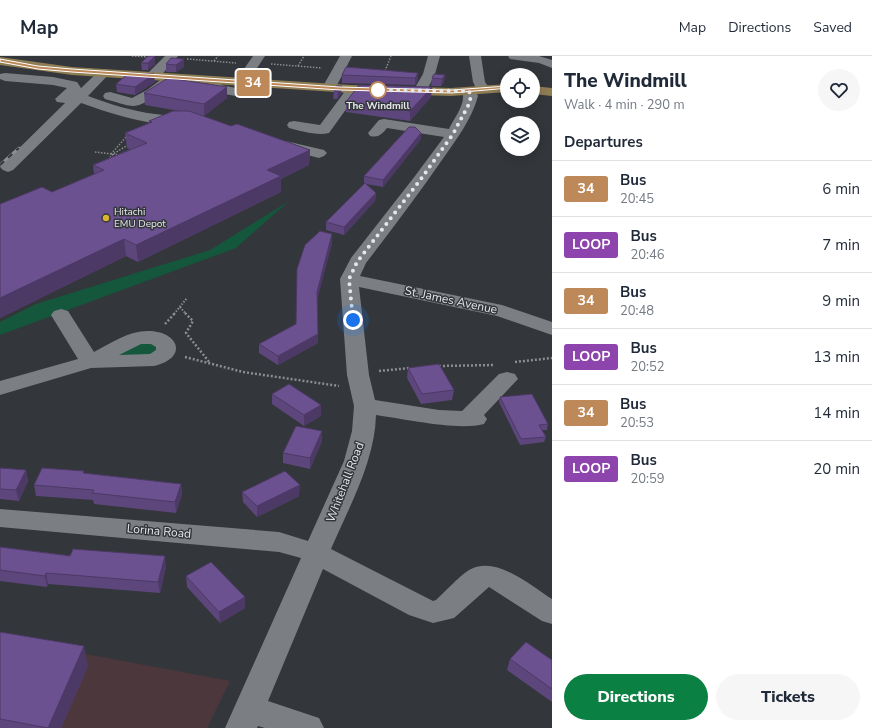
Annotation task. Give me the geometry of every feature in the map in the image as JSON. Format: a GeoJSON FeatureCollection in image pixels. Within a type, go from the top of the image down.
{"type":"FeatureCollection","features":[{"type":"Feature","properties":{"kind":"main road"},"geometry":{"type":"LineString","coordinates":[[0,61],[38,67],[153,76],[177,81]]}},
{"type":"Feature","properties":{"kind":"main road"},"geometry":{"type":"LineString","coordinates":[[241,87],[420,91],[500,88]]}},
{"type":"Feature","properties":{"kind":"main road"},"geometry":{"type":"LineString","coordinates":[[540,91],[552,92]]}},
{"type":"Feature","properties":{"kind":"street"},"geometry":{"type":"LineString","coordinates":[[329,88],[346,56]]}},
{"type":"Feature","properties":{"kind":"street"},"geometry":{"type":"LineString","coordinates":[[420,91],[429,74],[434,56]]}},
{"type":"Feature","properties":{"kind":"street"},"geometry":{"type":"LineString","coordinates":[[349,279],[357,262],[421,179],[453,134],[479,82],[475,56]]}},
{"type":"Feature","properties":{"kind":"street"},"geometry":{"type":"LineString","coordinates":[[514,56],[541,60],[552,64]]}},
{"type":"Feature","properties":{"kind":"street"},"geometry":{"type":"LineString","coordinates":[[153,76],[171,57]]}},
{"type":"Feature","properties":{"kind":"street"},"geometry":{"type":"LineString","coordinates":[[106,95],[134,102],[177,81],[241,87],[255,61]]}},
{"type":"Feature","properties":{"kind":"street"},"geometry":{"type":"LineString","coordinates":[[8,167],[104,73]]}},
{"type":"Feature","properties":{"kind":"street"},"geometry":{"type":"LineString","coordinates":[[6,77],[53,81],[72,85],[74,88],[62,99],[78,99],[129,115],[198,122]]}},
{"type":"Feature","properties":{"kind":"street"},"geometry":{"type":"LineString","coordinates":[[294,125],[324,130],[350,94],[351,89]]}},
{"type":"Feature","properties":{"kind":"street"},"geometry":{"type":"LineString","coordinates":[[375,134],[384,123],[453,134]]}},
{"type":"Feature","properties":{"kind":"street"},"geometry":{"type":"LineString","coordinates":[[266,140],[319,153]]}},
{"type":"Feature","properties":{"kind":"street","name":"St. James Avenue"},"geometry":{"type":"LineString","coordinates":[[349,279],[502,311],[552,329]]}},
{"type":"Feature","properties":{"kind":"street","name":"Whitehall Road"},"geometry":{"type":"LineString","coordinates":[[245,719],[356,460],[364,431],[362,390],[349,279]]}},
{"type":"Feature","properties":{"kind":"street"},"geometry":{"type":"LineString","coordinates":[[60,315],[90,362]]}},
{"type":"Feature","properties":{"kind":"street"},"geometry":{"type":"LineString","coordinates":[[0,388],[90,362],[141,338],[160,345]]}},
{"type":"Feature","properties":{"kind":"street"},"geometry":{"type":"LineString","coordinates":[[362,390],[439,417],[472,419],[504,369]]}},
{"type":"Feature","properties":{"kind":"street","name":"Lorina Road"},"geometry":{"type":"LineString","coordinates":[[0,518],[279,542],[316,553],[419,607],[433,612],[444,610],[480,577],[493,576],[552,613]]}},
{"type":"Feature","properties":{"kind":"street"},"geometry":{"type":"LineString","coordinates":[[245,719],[308,728]]}},
{"type":"Feature","properties":{"kind":"path"},"geometry":{"type":"LineString","coordinates":[[214,61],[218,56]]}},
{"type":"Feature","properties":{"kind":"path"},"geometry":{"type":"LineString","coordinates":[[298,66],[304,56]]}},
{"type":"Feature","properties":{"kind":"path"},"geometry":{"type":"LineString","coordinates":[[391,56],[385,70],[392,71]]}},
{"type":"Feature","properties":{"kind":"path"},"geometry":{"type":"LineString","coordinates":[[171,57],[214,61],[255,61],[338,70]]}},
{"type":"Feature","properties":{"kind":"path"},"geometry":{"type":"LineString","coordinates":[[108,160],[129,133]]}},
{"type":"Feature","properties":{"kind":"path"},"geometry":{"type":"LineString","coordinates":[[112,154],[131,143]]}},
{"type":"Feature","properties":{"kind":"path"},"geometry":{"type":"LineString","coordinates":[[95,152],[127,155]]}},
{"type":"Feature","properties":{"kind":"path"},"geometry":{"type":"LineString","coordinates":[[187,298],[180,307],[160,345],[211,364],[243,372],[362,390],[388,369],[418,368]]}},
{"type":"Feature","properties":{"kind":"path"},"geometry":{"type":"LineString","coordinates":[[180,307],[193,321],[186,334],[211,364]]}},
{"type":"Feature","properties":{"kind":"path"},"geometry":{"type":"LineString","coordinates":[[433,367],[504,369],[552,358]]}},
{"type":"Feature","properties":{"kind":"shaded area"},"geometry":{"type":"Polygon","coordinates":[[[0,638],[230,681],[207,728],[0,728],[0,638]]]}},
{"type":"Feature","properties":{"kind":"green space"},"geometry":{"type":"Polygon","coordinates":[[[289,201],[236,248],[0,335],[0,322],[36,304],[210,250],[289,201]]]}},
{"type":"Feature","properties":{"kind":"green space"},"geometry":{"type":"Polygon","coordinates":[[[157,341],[157,354],[105,359],[134,343],[157,341]]]}},
{"type":"Feature","properties":{"kind":"building"},"geometry":{"type":"Polygon","coordinates":[[[148,56],[155,56],[148,63],[141,63],[148,56]]]}},
{"type":"Feature","properties":{"kind":"building"},"geometry":{"type":"Polygon","coordinates":[[[171,58],[184,59],[176,65],[166,64],[171,58]]]}},
{"type":"Feature","properties":{"kind":"building"},"geometry":{"type":"Polygon","coordinates":[[[346,67],[418,73],[415,78],[342,75],[346,67]]]}},
{"type":"Feature","properties":{"kind":"building"},"geometry":{"type":"Polygon","coordinates":[[[129,73],[154,74],[135,87],[116,84],[129,73]]]}},
{"type":"Feature","properties":{"kind":"building"},"geometry":{"type":"Polygon","coordinates":[[[434,74],[445,75],[442,79],[432,78],[434,74]]]}},
{"type":"Feature","properties":{"kind":"building"},"geometry":{"type":"Polygon","coordinates":[[[168,78],[227,87],[204,104],[144,93],[168,78]]]}},
{"type":"Feature","properties":{"kind":"building"},"geometry":{"type":"Polygon","coordinates":[[[359,85],[432,87],[410,111],[346,102],[359,85]]]}},
{"type":"Feature","properties":{"kind":"building"},"geometry":{"type":"Polygon","coordinates":[[[336,86],[342,86],[338,91],[334,91],[336,86]]]}},
{"type":"Feature","properties":{"kind":"building","name":"Hitachi EMU Depot"},"geometry":{"type":"Polygon","coordinates":[[[173,111],[189,111],[231,126],[237,124],[310,150],[267,170],[281,176],[136,245],[124,239],[0,298],[0,204],[42,187],[52,192],[104,170],[93,165],[147,143],[125,133],[152,122],[149,121],[173,111]]]}},
{"type":"Feature","properties":{"kind":"building"},"geometry":{"type":"Polygon","coordinates":[[[409,127],[415,127],[421,133],[383,180],[364,176],[409,127]]]}},
{"type":"Feature","properties":{"kind":"building"},"geometry":{"type":"Polygon","coordinates":[[[365,183],[376,193],[344,227],[326,222],[365,183]]]}},
{"type":"Feature","properties":{"kind":"building"},"geometry":{"type":"Polygon","coordinates":[[[320,231],[332,234],[317,292],[318,334],[278,356],[259,344],[296,324],[297,269],[305,245],[320,231]]]}},
{"type":"Feature","properties":{"kind":"building"},"geometry":{"type":"Polygon","coordinates":[[[439,364],[454,390],[422,394],[408,368],[439,364]]]}},
{"type":"Feature","properties":{"kind":"building"},"geometry":{"type":"Polygon","coordinates":[[[289,384],[321,405],[304,415],[272,394],[289,384]]]}},
{"type":"Feature","properties":{"kind":"building"},"geometry":{"type":"Polygon","coordinates":[[[532,394],[548,424],[539,425],[546,437],[521,439],[500,397],[532,394]]]}},
{"type":"Feature","properties":{"kind":"building"},"geometry":{"type":"Polygon","coordinates":[[[296,426],[322,431],[310,458],[283,453],[296,426]]]}},
{"type":"Feature","properties":{"kind":"building"},"geometry":{"type":"Polygon","coordinates":[[[0,468],[26,470],[16,490],[0,489],[0,468]]]}},
{"type":"Feature","properties":{"kind":"building"},"geometry":{"type":"Polygon","coordinates":[[[42,468],[84,471],[83,473],[181,484],[175,502],[92,493],[94,490],[34,485],[42,468]]]}},
{"type":"Feature","properties":{"kind":"building"},"geometry":{"type":"Polygon","coordinates":[[[285,471],[300,485],[257,506],[242,492],[285,471]]]}},
{"type":"Feature","properties":{"kind":"building"},"geometry":{"type":"Polygon","coordinates":[[[0,547],[70,556],[73,549],[165,556],[158,582],[46,573],[45,576],[0,570],[0,547]]]}},
{"type":"Feature","properties":{"kind":"building"},"geometry":{"type":"Polygon","coordinates":[[[211,562],[245,597],[219,612],[186,576],[211,562]]]}},
{"type":"Feature","properties":{"kind":"building"},"geometry":{"type":"Polygon","coordinates":[[[0,632],[84,646],[48,728],[0,719],[0,632]]]}},
{"type":"Feature","properties":{"kind":"building"},"geometry":{"type":"Polygon","coordinates":[[[526,642],[552,660],[552,689],[510,659],[526,642]]]}},
{"type":"Feature","properties":{"kind":"railway"},"geometry":{"type":"LineString","coordinates":[[0,165],[19,148]]}},
{"type":"Feature","properties":{"kind":"bus line","name":"34"},"geometry":{"type":"LineString","coordinates":[[0,61],[72,71],[340,88],[452,92],[500,88]]}},
{"type":"Feature","properties":{"kind":"place","name":"The Windmill"},"geometry":{"type":"Point","coordinates":[378,90]}},
{"type":"Feature","properties":{"kind":"place","name":"Hitachi EMU Depot"},"geometry":{"type":"Point","coordinates":[106,218]}},
{"type":"Feature","properties":{"kind":"route"},"geometry":{"type":"LineString","coordinates":[[353,320],[349,279],[357,262],[421,179],[453,134],[469,104],[471,96],[469,91],[436,92],[378,90]]}}]}
